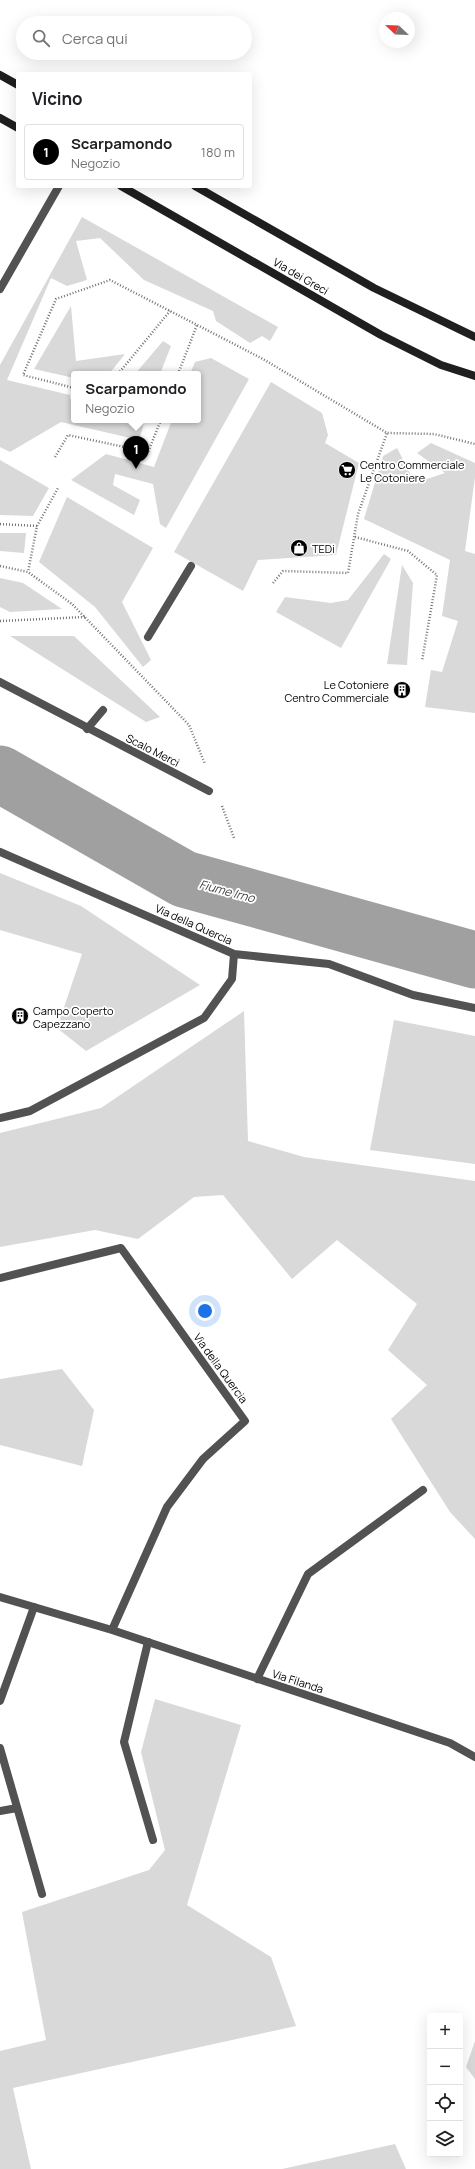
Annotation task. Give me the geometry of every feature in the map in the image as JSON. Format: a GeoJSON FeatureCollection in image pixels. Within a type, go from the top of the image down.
{"type":"FeatureCollection","features":[{"type":"Feature","properties":{"kind":"main road"},"geometry":{"type":"LineString","coordinates":[[0,75],[16,84]]}},
{"type":"Feature","properties":{"kind":"main road"},"geometry":{"type":"LineString","coordinates":[[0,118],[16,127]]}},
{"type":"Feature","properties":{"kind":"main road","name":"Via dei Greci"},"geometry":{"type":"LineString","coordinates":[[125,188],[381,334],[441,365],[475,376]]}},
{"type":"Feature","properties":{"kind":"main road"},"geometry":{"type":"LineString","coordinates":[[199,188],[374,288],[475,337]]}},
{"type":"Feature","properties":{"kind":"street"},"geometry":{"type":"LineString","coordinates":[[0,289],[58,188]]}},
{"type":"Feature","properties":{"kind":"street"},"geometry":{"type":"LineString","coordinates":[[148,637],[191,566]]}},
{"type":"Feature","properties":{"kind":"street"},"geometry":{"type":"LineString","coordinates":[[0,682],[87,729],[103,710]]}},
{"type":"Feature","properties":{"kind":"street","name":"Scalo Merci"},"geometry":{"type":"LineString","coordinates":[[87,729],[209,791]]}},
{"type":"Feature","properties":{"kind":"street","name":"Via della Quercia"},"geometry":{"type":"LineString","coordinates":[[0,852],[234,954],[232,979],[204,1018],[30,1111],[0,1118]]}},
{"type":"Feature","properties":{"kind":"street"},"geometry":{"type":"LineString","coordinates":[[234,954],[329,964],[413,995],[475,1008]]}},
{"type":"Feature","properties":{"kind":"street","name":"Via della Quercia"},"geometry":{"type":"LineString","coordinates":[[0,1278],[121,1248],[245,1421],[203,1459],[167,1507],[112,1630]]}},
{"type":"Feature","properties":{"kind":"street"},"geometry":{"type":"LineString","coordinates":[[257,1679],[308,1574],[424,1490]]}},
{"type":"Feature","properties":{"kind":"street"},"geometry":{"type":"LineString","coordinates":[[0,1596],[112,1630]]}},
{"type":"Feature","properties":{"kind":"street"},"geometry":{"type":"LineString","coordinates":[[0,1702],[34,1607]]}},
{"type":"Feature","properties":{"kind":"street","name":"Via Filanda"},"geometry":{"type":"LineString","coordinates":[[112,1630],[450,1744],[475,1757]]}},
{"type":"Feature","properties":{"kind":"street"},"geometry":{"type":"LineString","coordinates":[[148,1642],[124,1742],[153,1840]]}},
{"type":"Feature","properties":{"kind":"street"},"geometry":{"type":"LineString","coordinates":[[0,1748],[42,1894]]}},
{"type":"Feature","properties":{"kind":"street"},"geometry":{"type":"LineString","coordinates":[[0,1811],[17,1808]]}},
{"type":"Feature","properties":{"kind":"path"},"geometry":{"type":"LineString","coordinates":[[71,387],[23,375],[56,299],[110,280],[263,359],[387,433],[434,434],[475,444]]}},
{"type":"Feature","properties":{"kind":"path"},"geometry":{"type":"LineString","coordinates":[[120,371],[170,311]]}},
{"type":"Feature","properties":{"kind":"path"},"geometry":{"type":"LineString","coordinates":[[179,371],[197,325]]}},
{"type":"Feature","properties":{"kind":"path"},"geometry":{"type":"LineString","coordinates":[[55,457],[68,435],[148,452],[160,423]]}},
{"type":"Feature","properties":{"kind":"path"},"geometry":{"type":"LineString","coordinates":[[273,583],[283,571],[348,573],[358,514],[387,433]]}},
{"type":"Feature","properties":{"kind":"path"},"geometry":{"type":"LineString","coordinates":[[28,572],[37,526],[58,488]]}},
{"type":"Feature","properties":{"kind":"path"},"geometry":{"type":"LineString","coordinates":[[0,524],[37,526]]}},
{"type":"Feature","properties":{"kind":"path"},"geometry":{"type":"LineString","coordinates":[[354,537],[408,551],[437,576],[422,661]]}},
{"type":"Feature","properties":{"kind":"path"},"geometry":{"type":"LineString","coordinates":[[0,566],[28,572],[72,604],[189,725],[206,767]]}},
{"type":"Feature","properties":{"kind":"path"},"geometry":{"type":"LineString","coordinates":[[0,621],[85,617]]}},
{"type":"Feature","properties":{"kind":"path"},"geometry":{"type":"LineString","coordinates":[[220,802],[234,838]]}},
{"type":"Feature","properties":{"kind":"shaded area"},"geometry":{"type":"Polygon","coordinates":[[[82,217],[278,327],[270,341],[262,336],[250,343],[216,321],[213,311],[144,280],[100,238],[76,241],[87,280],[67,286],[51,278],[7,380],[70,395],[71,423],[144,423],[139,440],[61,422],[10,452],[0,447],[0,365],[82,217]]]}},
{"type":"Feature","properties":{"kind":"shaded area"},"geometry":{"type":"Polygon","coordinates":[[[71,306],[76,361],[125,354],[111,371],[71,371],[71,377],[34,369],[71,306]]]}},
{"type":"Feature","properties":{"kind":"shaded area"},"geometry":{"type":"Polygon","coordinates":[[[163,341],[171,346],[161,371],[138,371],[163,341]]]}},
{"type":"Feature","properties":{"kind":"shaded area"},"geometry":{"type":"Polygon","coordinates":[[[211,358],[249,379],[166,528],[160,524],[153,484],[115,474],[113,485],[140,500],[134,515],[71,480],[106,454],[154,467],[171,423],[201,423],[201,371],[191,371],[195,362],[211,358]]]}},
{"type":"Feature","properties":{"kind":"shaded area"},"geometry":{"type":"Polygon","coordinates":[[[271,382],[322,413],[328,435],[325,443],[359,463],[336,555],[258,560],[243,591],[174,552],[271,382]]]}},
{"type":"Feature","properties":{"kind":"shaded area"},"geometry":{"type":"Polygon","coordinates":[[[431,443],[475,463],[475,477],[465,551],[475,554],[475,713],[425,707],[431,670],[442,672],[458,621],[442,616],[450,560],[364,519],[383,456],[397,448],[415,483],[445,473],[417,453],[431,443]]]}},
{"type":"Feature","properties":{"kind":"shaded area"},"geometry":{"type":"Polygon","coordinates":[[[0,460],[49,488],[33,516],[0,515],[0,460]]]}},
{"type":"Feature","properties":{"kind":"shaded area"},"geometry":{"type":"Polygon","coordinates":[[[67,497],[153,548],[122,602],[151,660],[143,667],[95,607],[39,562],[67,497]]]}},
{"type":"Feature","properties":{"kind":"shaded area"},"geometry":{"type":"Polygon","coordinates":[[[0,533],[26,533],[24,553],[0,551],[0,533]]]}},
{"type":"Feature","properties":{"kind":"shaded area"},"geometry":{"type":"Polygon","coordinates":[[[384,554],[391,559],[341,648],[276,612],[285,597],[331,603],[348,600],[384,554]]]}},
{"type":"Feature","properties":{"kind":"shaded area"},"geometry":{"type":"Polygon","coordinates":[[[402,565],[413,583],[407,665],[387,664],[402,565]]]}},
{"type":"Feature","properties":{"kind":"shaded area"},"geometry":{"type":"Polygon","coordinates":[[[0,578],[23,583],[62,609],[10,612],[0,607],[0,578]]]}},
{"type":"Feature","properties":{"kind":"shaded area"},"geometry":{"type":"Polygon","coordinates":[[[10,636],[74,636],[160,717],[146,722],[10,636]]]}},
{"type":"Feature","properties":{"kind":"shaded area"},"geometry":{"type":"Polygon","coordinates":[[[0,873],[81,906],[200,985],[86,1051],[57,1028],[82,954],[0,930],[0,873]]]}},
{"type":"Feature","properties":{"kind":"shaded area"},"geometry":{"type":"Polygon","coordinates":[[[244,1011],[248,1141],[304,1157],[475,1181],[475,1539],[450,1512],[391,1419],[427,1385],[388,1350],[417,1304],[337,1240],[292,1279],[223,1195],[194,1197],[138,1239],[95,1230],[0,1247],[0,1133],[101,1108],[244,1011]]]}},
{"type":"Feature","properties":{"kind":"shaded area"},"geometry":{"type":"Polygon","coordinates":[[[394,1020],[475,1036],[475,1164],[370,1150],[394,1020]]]}},
{"type":"Feature","properties":{"kind":"shaded area"},"geometry":{"type":"Polygon","coordinates":[[[62,1369],[94,1410],[82,1466],[0,1445],[0,1379],[62,1369]]]}},
{"type":"Feature","properties":{"kind":"shaded area"},"geometry":{"type":"Polygon","coordinates":[[[155,1699],[241,1725],[187,1905],[271,1957],[296,2026],[13,2088],[31,2169],[0,2169],[0,2051],[46,2040],[22,1912],[149,1870],[165,1850],[141,1752],[155,1699]]]}},
{"type":"Feature","properties":{"kind":"shaded area"},"geometry":{"type":"Polygon","coordinates":[[[475,2041],[475,2079],[466,2067],[475,2041]]]}},
{"type":"Feature","properties":{"kind":"shaded area"},"geometry":{"type":"Polygon","coordinates":[[[395,2144],[406,2169],[282,2169],[395,2144]]]}},
{"type":"Feature","properties":{"kind":"waterway","name":"Fiume Irno"},"geometry":{"type":"LineString","coordinates":[[0,774],[184,879],[475,960]]}},
{"type":"Feature","properties":{"kind":"place","name":"Scarpamondo"},"geometry":{"type":"Point","coordinates":[136,469]}},
{"type":"Feature","properties":{"kind":"place","name":"Centro Commerciale Le Cotoniere"},"geometry":{"type":"Point","coordinates":[347,470]}},
{"type":"Feature","properties":{"kind":"place","name":"TEDi"},"geometry":{"type":"Point","coordinates":[299,548]}},
{"type":"Feature","properties":{"kind":"place","name":"Le Cotoniere Centro Commerciale"},"geometry":{"type":"Point","coordinates":[402,690]}},
{"type":"Feature","properties":{"kind":"place","name":"Campo Coperto Capezzano"},"geometry":{"type":"Point","coordinates":[20,1016]}}]}
